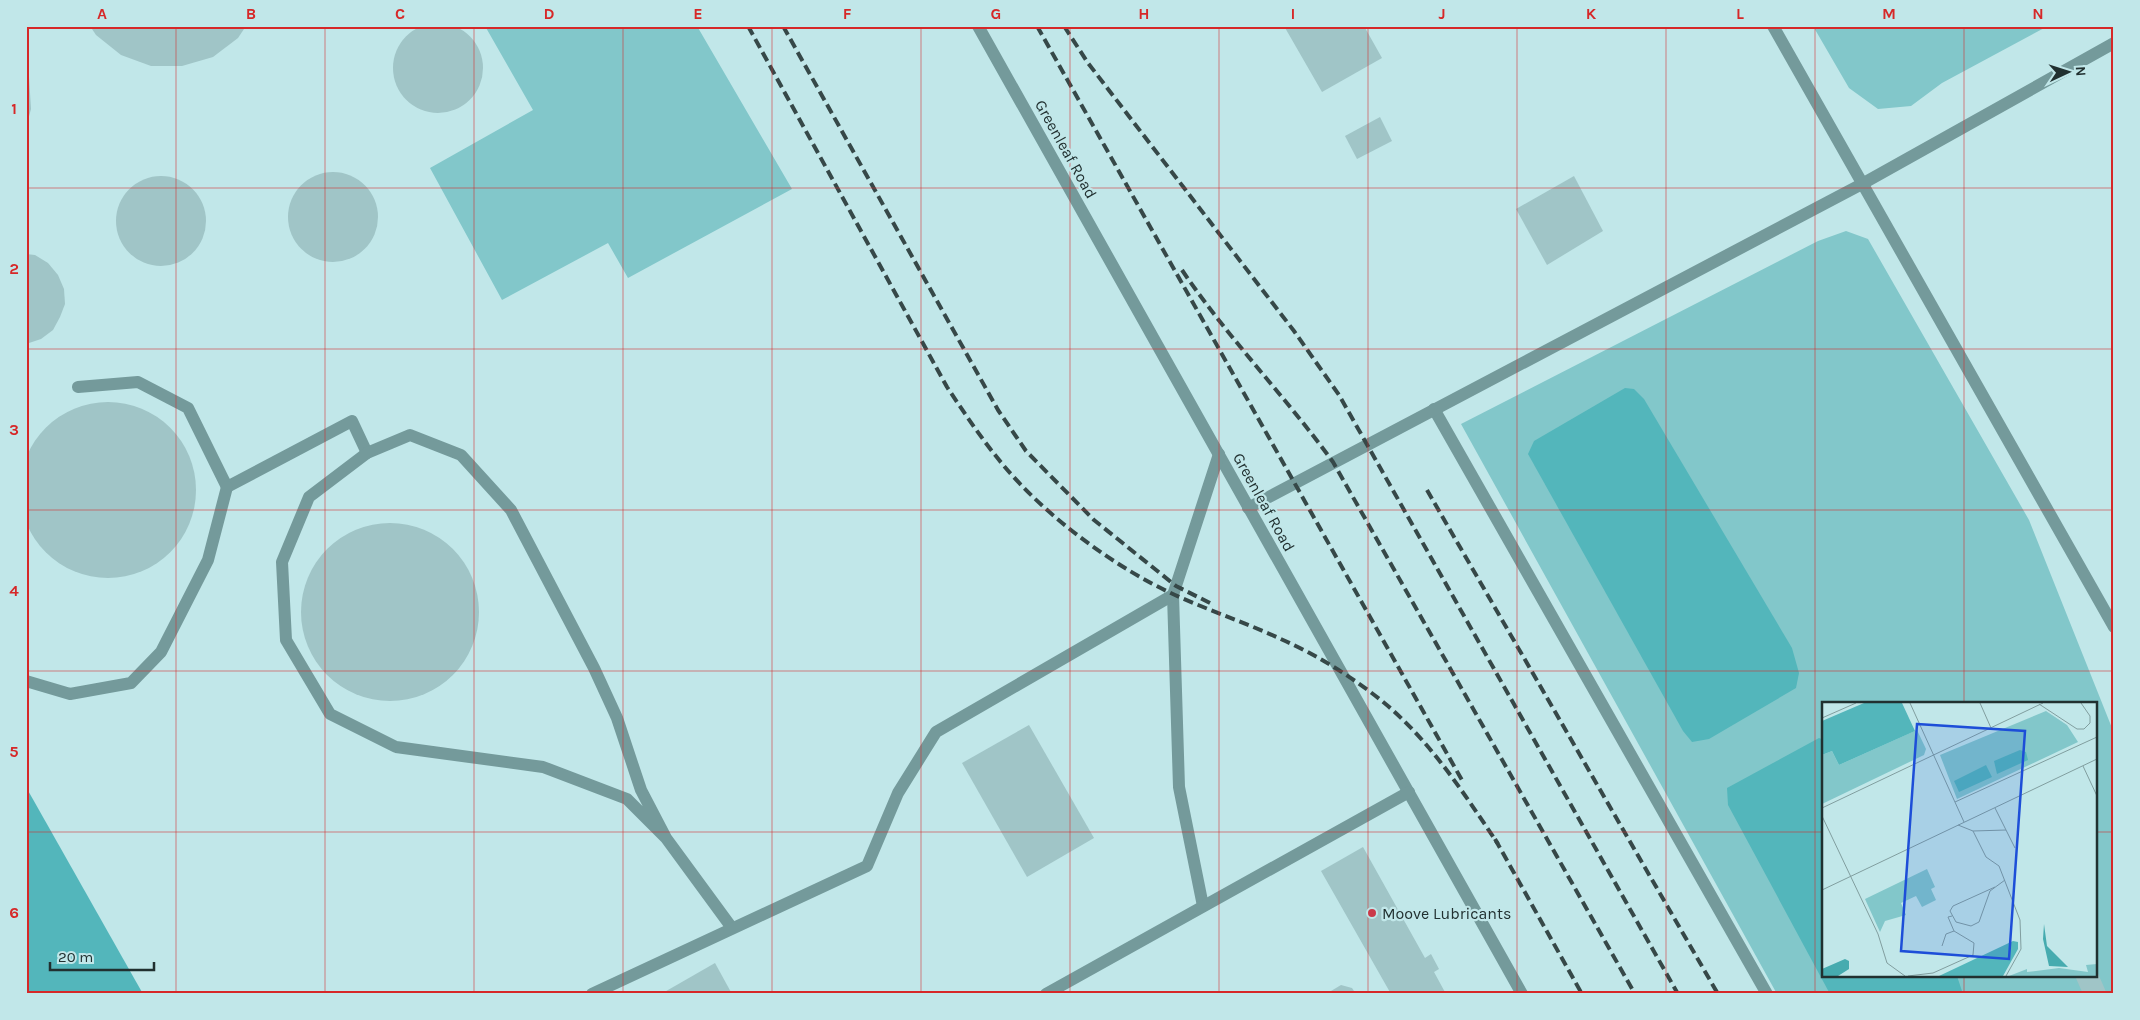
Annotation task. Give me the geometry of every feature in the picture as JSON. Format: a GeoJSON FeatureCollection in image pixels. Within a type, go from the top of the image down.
{"type":"FeatureCollection","features":[{"type":"Feature","properties":{"kind":"street","name":"Greenleaf Road"},"geometry":{"type":"LineString","coordinates":[[978,26],[1522,994]]}},
{"type":"Feature","properties":{"kind":"street"},"geometry":{"type":"LineString","coordinates":[[1773,26],[2114,627]]}},
{"type":"Feature","properties":{"kind":"street"},"geometry":{"type":"LineString","coordinates":[[1248,508],[1862,184],[2114,43]]}},
{"type":"Feature","properties":{"kind":"street"},"geometry":{"type":"LineString","coordinates":[[26,682],[70,694],[131,683],[161,652],[208,560],[227,487],[188,408],[138,382],[78,387]]}},
{"type":"Feature","properties":{"kind":"street"},"geometry":{"type":"LineString","coordinates":[[1434,409],[1767,994]]}},
{"type":"Feature","properties":{"kind":"street"},"geometry":{"type":"LineString","coordinates":[[227,487],[352,422],[367,453]]}},
{"type":"Feature","properties":{"kind":"street"},"geometry":{"type":"LineString","coordinates":[[666,838],[627,799],[543,767],[396,747],[330,714],[286,640],[282,562],[309,497],[367,453],[410,435],[461,455],[511,510],[594,668],[617,718],[640,790],[666,838],[732,928]]}},
{"type":"Feature","properties":{"kind":"street"},"geometry":{"type":"LineString","coordinates":[[1203,906],[1179,787],[1173,594],[1219,454]]}},
{"type":"Feature","properties":{"kind":"street"},"geometry":{"type":"LineString","coordinates":[[592,994],[867,866],[898,794],[936,732],[1173,594]]}},
{"type":"Feature","properties":{"kind":"street"},"geometry":{"type":"LineString","coordinates":[[1046,994],[1409,792]]}},
{"type":"Feature","properties":{"kind":"shaded area"},"geometry":{"type":"Polygon","coordinates":[[[485,26],[697,26],[792,189],[628,278],[608,243],[502,300],[430,168],[533,110],[485,26]]]}},
{"type":"Feature","properties":{"kind":"shaded area"},"geometry":{"type":"Polygon","coordinates":[[[1813,26],[2048,26],[1942,83],[1911,106],[1878,109],[1849,88],[1813,26]]]}},
{"type":"Feature","properties":{"kind":"shaded area"},"geometry":{"type":"Polygon","coordinates":[[[1846,231],[1868,239],[2029,520],[2114,733],[2114,994],[1777,994],[1461,424],[1818,241],[1846,231]]]}},
{"type":"Feature","properties":{"kind":"shaded area"},"geometry":{"type":"Polygon","coordinates":[[[1625,388],[1634,389],[1644,399],[1792,648],[1799,673],[1796,688],[1709,739],[1692,742],[1683,731],[1528,454],[1534,441],[1625,388]]]}},
{"type":"Feature","properties":{"kind":"shaded area"},"geometry":{"type":"Polygon","coordinates":[[[1819,738],[1822,739],[1822,978],[1958,978],[1963,994],[1830,994],[1728,805],[1727,788],[1819,738]]]}},
{"type":"Feature","properties":{"kind":"shaded area"},"geometry":{"type":"Polygon","coordinates":[[[26,787],[143,994],[26,994],[26,787]]]}},
{"type":"Feature","properties":{"kind":"building"},"geometry":{"type":"Polygon","coordinates":[[[438,23],[455,27],[470,36],[479,51],[483,68],[479,85],[470,100],[455,109],[438,113],[421,109],[406,100],[397,85],[393,68],[397,51],[406,36],[421,27],[438,23]]]}},
{"type":"Feature","properties":{"kind":"building"},"geometry":{"type":"Polygon","coordinates":[[[90,26],[246,26],[238,38],[213,57],[182,66],[151,66],[121,55],[96,35],[90,26]]]}},
{"type":"Feature","properties":{"kind":"building"},"geometry":{"type":"Polygon","coordinates":[[[1284,26],[1364,26],[1382,58],[1322,92],[1284,26]]]}},
{"type":"Feature","properties":{"kind":"building"},"geometry":{"type":"Polygon","coordinates":[[[26,70],[29,77],[31,109],[27,124],[26,70]]]}},
{"type":"Feature","properties":{"kind":"building"},"geometry":{"type":"Polygon","coordinates":[[[1380,117],[1392,141],[1357,159],[1345,136],[1380,117]]]}},
{"type":"Feature","properties":{"kind":"building"},"geometry":{"type":"Polygon","coordinates":[[[333,172],[350,175],[365,185],[375,200],[378,217],[375,234],[365,249],[350,259],[333,262],[316,259],[301,249],[291,234],[288,217],[291,200],[301,185],[316,175],[333,172]]]}},
{"type":"Feature","properties":{"kind":"building"},"geometry":{"type":"Polygon","coordinates":[[[161,176],[178,179],[193,189],[203,204],[206,221],[203,238],[193,253],[178,263],[161,266],[144,263],[129,253],[119,238],[116,221],[119,204],[129,189],[144,179],[161,176]]]}},
{"type":"Feature","properties":{"kind":"building"},"geometry":{"type":"Polygon","coordinates":[[[1574,176],[1603,231],[1547,265],[1516,209],[1574,176]]]}},
{"type":"Feature","properties":{"kind":"building"},"geometry":{"type":"Polygon","coordinates":[[[26,254],[35,255],[48,263],[58,275],[64,289],[65,304],[53,330],[41,339],[26,344],[26,254]]]}},
{"type":"Feature","properties":{"kind":"building"},"geometry":{"type":"Polygon","coordinates":[[[99,402],[117,402],[142,408],[157,416],[171,427],[182,441],[190,456],[195,473],[195,507],[190,524],[182,539],[171,553],[157,564],[134,575],[117,578],[99,578],[74,572],[59,564],[45,553],[34,539],[23,516],[20,499],[20,481],[26,456],[34,441],[45,427],[59,416],[82,405],[99,402]]]}},
{"type":"Feature","properties":{"kind":"building"},"geometry":{"type":"Polygon","coordinates":[[[381,523],[399,523],[432,533],[447,543],[459,555],[469,570],[475,586],[479,612],[475,638],[469,654],[459,669],[447,681],[432,691],[416,697],[399,701],[381,701],[348,691],[333,681],[321,669],[311,654],[305,638],[301,621],[301,603],[311,570],[321,555],[333,543],[348,533],[364,527],[381,523]]]}},
{"type":"Feature","properties":{"kind":"building"},"geometry":{"type":"Polygon","coordinates":[[[1029,725],[1094,838],[1027,877],[962,763],[1029,725]]]}},
{"type":"Feature","properties":{"kind":"building","name":"Moove Lubricants"},"geometry":{"type":"Polygon","coordinates":[[[1363,847],[1425,958],[1431,954],[1439,969],[1434,972],[1446,994],[1391,994],[1321,871],[1363,847]]]}},
{"type":"Feature","properties":{"kind":"building"},"geometry":{"type":"Polygon","coordinates":[[[715,963],[732,994],[661,994],[715,963]]]}},
{"type":"Feature","properties":{"kind":"building"},"geometry":{"type":"Polygon","coordinates":[[[2098,974],[2107,994],[2083,994],[2076,978],[2098,978],[2098,974]]]}},
{"type":"Feature","properties":{"kind":"building"},"geometry":{"type":"Polygon","coordinates":[[[1341,985],[1352,988],[1356,994],[1326,994],[1341,985]]]}},
{"type":"Feature","properties":{"kind":"railway"},"geometry":{"type":"LineString","coordinates":[[748,26],[947,387],[989,447],[1021,485],[1040,504],[1083,539],[1152,584],[1297,646],[1337,669],[1376,696],[1420,737],[1461,789],[1498,844]]}},
{"type":"Feature","properties":{"kind":"railway"},"geometry":{"type":"LineString","coordinates":[[783,26],[998,410],[1026,451],[1094,520],[1176,586],[1210,603]]}},
{"type":"Feature","properties":{"kind":"railway"},"geometry":{"type":"LineString","coordinates":[[1037,26],[1463,782]]}},
{"type":"Feature","properties":{"kind":"railway"},"geometry":{"type":"LineString","coordinates":[[1064,26],[1088,63],[1294,331],[1339,395],[1678,994]]}},
{"type":"Feature","properties":{"kind":"railway"},"geometry":{"type":"LineString","coordinates":[[1182,270],[1218,319],[1333,462],[1635,994]]}},
{"type":"Feature","properties":{"kind":"railway"},"geometry":{"type":"LineString","coordinates":[[1427,490],[1718,994]]}},
{"type":"Feature","properties":{"kind":"railway"},"geometry":{"type":"LineString","coordinates":[[1495,839],[1582,994]]}},
{"type":"Feature","properties":{"kind":"place","name":"Moove Lubricants"},"geometry":{"type":"Point","coordinates":[1372,913]}}]}
